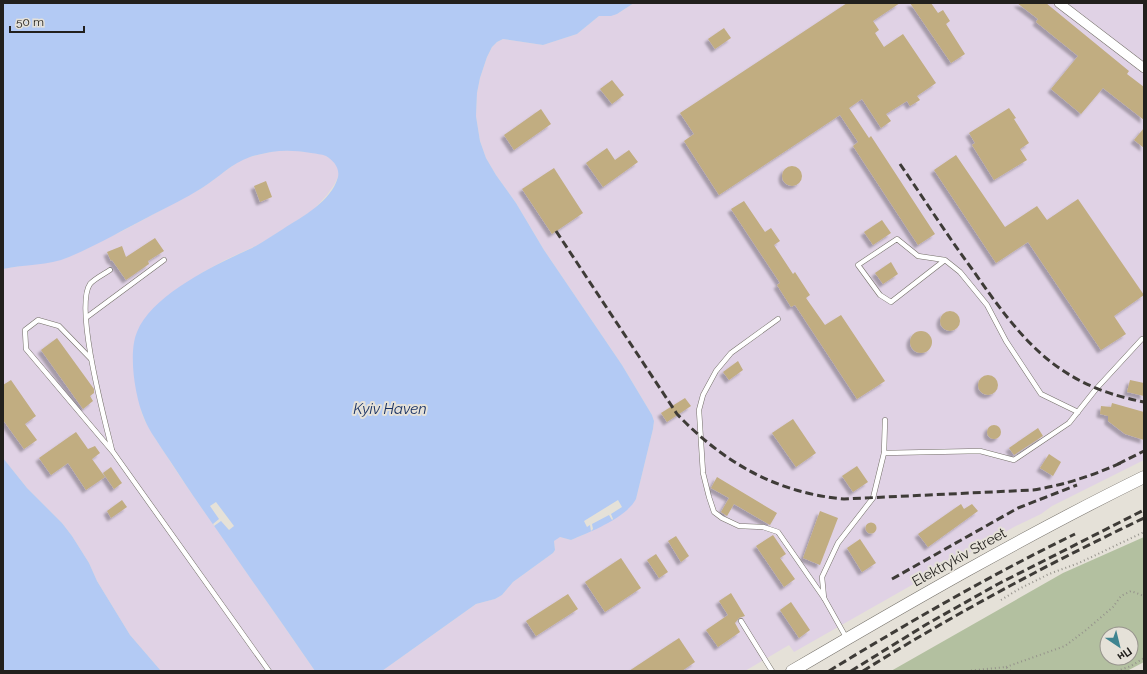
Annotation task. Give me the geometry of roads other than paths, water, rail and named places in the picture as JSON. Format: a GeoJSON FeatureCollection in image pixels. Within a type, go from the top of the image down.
{"type":"FeatureCollection","features":[{"type":"Feature","properties":{"kind":"street"},"geometry":{"type":"LineString","coordinates":[[1059,3],[1144,68]]}},
{"type":"Feature","properties":{"kind":"street","name":"Elektrykiv Street"},"geometry":{"type":"LineString","coordinates":[[792,671],[929,591],[1014,544],[1144,477]]}},
{"type":"Feature","properties":{"kind":"lane"},"geometry":{"type":"LineString","coordinates":[[945,260],[891,302],[880,295],[858,265],[897,239],[918,256],[945,260],[960,272],[988,305],[1006,341],[1042,394],[1078,412]]}},
{"type":"Feature","properties":{"kind":"lane"},"geometry":{"type":"LineString","coordinates":[[87,317],[164,260]]}},
{"type":"Feature","properties":{"kind":"lane"},"geometry":{"type":"LineString","coordinates":[[110,270],[90,284],[85,298],[91,359],[113,452]]}},
{"type":"Feature","properties":{"kind":"lane"},"geometry":{"type":"LineString","coordinates":[[778,319],[731,353],[716,371],[703,395],[699,410],[703,473],[714,512],[722,518],[740,526],[763,527],[778,532],[824,598],[847,639]]}},
{"type":"Feature","properties":{"kind":"lane"},"geometry":{"type":"LineString","coordinates":[[91,359],[59,326],[38,320],[25,330],[26,349],[113,452],[269,671]]}},
{"type":"Feature","properties":{"kind":"lane"},"geometry":{"type":"LineString","coordinates":[[884,453],[980,451],[1014,460],[1069,423],[1096,389],[1144,338]]}},
{"type":"Feature","properties":{"kind":"lane"},"geometry":{"type":"LineString","coordinates":[[824,598],[822,577],[838,543],[873,498],[884,453],[885,420]]}},
{"type":"Feature","properties":{"kind":"lane"},"geometry":{"type":"LineString","coordinates":[[741,622],[772,671]]}},
{"type":"Feature","properties":{"kind":"water","name":"Kyiv Haven"},"geometry":{"type":"Polygon","coordinates":[[[3,3],[634,3],[617,14],[611,16],[599,16],[577,34],[543,45],[503,39],[497,42],[492,47],[487,57],[480,78],[477,93],[476,116],[480,141],[486,158],[496,175],[516,203],[544,250],[622,365],[652,415],[654,421],[653,429],[636,499],[631,506],[607,524],[588,533],[571,540],[560,537],[554,541],[555,550],[553,553],[513,582],[502,595],[495,599],[476,604],[382,671],[315,671],[194,497],[150,430],[144,418],[135,387],[133,351],[137,332],[145,318],[156,305],[187,282],[256,246],[315,208],[323,201],[334,186],[338,177],[337,167],[331,160],[321,154],[280,151],[250,157],[237,163],[190,195],[111,237],[69,257],[53,262],[3,269],[3,3]]]}},
{"type":"Feature","properties":{"kind":"water"},"geometry":{"type":"Polygon","coordinates":[[[3,458],[27,488],[62,523],[72,536],[130,635],[161,671],[3,671],[3,458]]]}},
{"type":"Feature","properties":{"kind":"railway"},"geometry":{"type":"LineString","coordinates":[[900,164],[990,294],[1024,337],[1063,371],[1086,384],[1113,394],[1144,402]]}},
{"type":"Feature","properties":{"kind":"railway"},"geometry":{"type":"LineString","coordinates":[[556,231],[677,414],[713,447],[752,472],[773,482],[819,496],[844,499],[1033,490],[1079,479],[1123,462]]}},
{"type":"Feature","properties":{"kind":"railway"},"geometry":{"type":"LineString","coordinates":[[1118,464],[1144,451]]}},
{"type":"Feature","properties":{"kind":"railway"},"geometry":{"type":"LineString","coordinates":[[892,579],[1018,508],[1077,485]]}},
{"type":"Feature","properties":{"kind":"railway"},"geometry":{"type":"LineString","coordinates":[[851,671],[927,624],[998,584],[1144,510]]}},
{"type":"Feature","properties":{"kind":"railway"},"geometry":{"type":"LineString","coordinates":[[863,671],[1002,590],[1072,553],[1144,518]]}},
{"type":"Feature","properties":{"kind":"railway"},"geometry":{"type":"LineString","coordinates":[[829,671],[950,600],[1075,534]]}}]}
